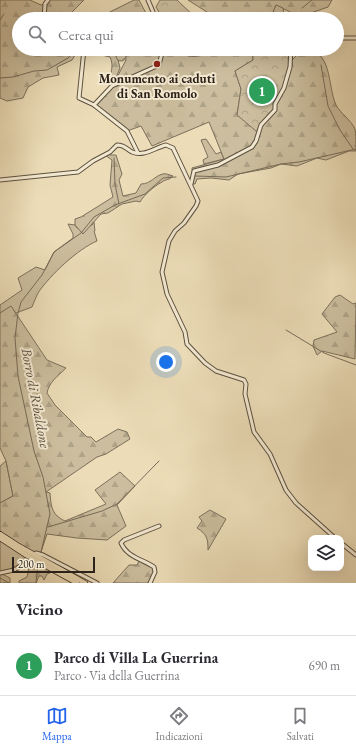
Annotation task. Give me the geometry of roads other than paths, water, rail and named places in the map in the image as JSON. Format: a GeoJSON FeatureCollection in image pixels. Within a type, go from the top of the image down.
{"type":"FeatureCollection","features":[{"type":"Feature","properties":{"kind":"highway"},"geometry":{"type":"LineString","coordinates":[[0,534],[17,546],[85,583]]}},
{"type":"Feature","properties":{"kind":"highway"},"geometry":{"type":"LineString","coordinates":[[0,538],[26,555],[77,583]]}},
{"type":"Feature","properties":{"kind":"street"},"geometry":{"type":"LineString","coordinates":[[44,12],[45,4],[48,0]]}},
{"type":"Feature","properties":{"kind":"street"},"geometry":{"type":"LineString","coordinates":[[148,0],[153,12]]}},
{"type":"Feature","properties":{"kind":"street"},"geometry":{"type":"LineString","coordinates":[[344,38],[356,38]]}},
{"type":"Feature","properties":{"kind":"street"},"geometry":{"type":"LineString","coordinates":[[83,56],[78,96],[94,105],[127,131],[138,153]]}},
{"type":"Feature","properties":{"kind":"street"},"geometry":{"type":"LineString","coordinates":[[94,105],[112,86],[159,65],[162,56]]}},
{"type":"Feature","properties":{"kind":"street"},"geometry":{"type":"LineString","coordinates":[[191,184],[194,171],[218,166],[252,146],[256,141],[261,125],[273,114],[278,97],[284,88],[290,67],[291,56]]}},
{"type":"Feature","properties":{"kind":"street"},"geometry":{"type":"LineString","coordinates":[[0,180],[78,172],[93,160],[110,152],[117,145],[124,146],[130,151],[138,153],[146,153],[161,146],[170,146],[176,152],[198,201],[184,223],[174,231],[169,241],[162,272],[167,294],[185,332],[187,344],[205,363],[216,371],[244,380],[246,384],[245,394],[250,409],[254,432],[270,454],[286,490],[296,503],[332,535]]}},
{"type":"Feature","properties":{"kind":"street"},"geometry":{"type":"LineString","coordinates":[[150,583],[155,572],[154,567],[129,554],[125,551],[121,543],[124,540],[159,526]]}},
{"type":"Feature","properties":{"kind":"street"},"geometry":{"type":"LineString","coordinates":[[344,545],[356,555]]}},
{"type":"Feature","properties":{"kind":"street"},"geometry":{"type":"LineString","coordinates":[[39,554],[97,583]]}},
{"type":"Feature","properties":{"kind":"street"},"geometry":{"type":"LineString","coordinates":[[0,573],[14,570],[29,561]]}},
{"type":"Feature","properties":{"kind":"waterway"},"geometry":{"type":"LineString","coordinates":[[302,8],[312,0]]}},
{"type":"Feature","properties":{"kind":"waterway"},"geometry":{"type":"LineString","coordinates":[[0,20],[4,14]]}},
{"type":"Feature","properties":{"kind":"waterway"},"geometry":{"type":"LineString","coordinates":[[0,78],[47,70],[70,56]]}},
{"type":"Feature","properties":{"kind":"waterway"},"geometry":{"type":"LineString","coordinates":[[321,65],[328,106],[340,130],[353,149]]}},
{"type":"Feature","properties":{"kind":"waterway"},"geometry":{"type":"LineString","coordinates":[[195,176],[226,177],[356,149]]}},
{"type":"Feature","properties":{"kind":"waterway"},"geometry":{"type":"LineString","coordinates":[[114,158],[115,184],[119,204]]}},
{"type":"Feature","properties":{"kind":"waterway","name":"Borro di Ribaldone"},"geometry":{"type":"LineString","coordinates":[[41,552],[50,514],[43,477],[34,451],[18,376],[15,338],[21,302],[42,275],[54,252],[81,233],[94,217],[115,205],[145,194],[163,178],[176,177]]}},
{"type":"Feature","properties":{"kind":"waterway"},"geometry":{"type":"LineString","coordinates":[[286,330],[324,353],[356,365]]}},
{"type":"Feature","properties":{"kind":"waterway"},"geometry":{"type":"LineString","coordinates":[[48,527],[102,511],[117,504],[159,461]]}},
{"type":"Feature","properties":{"kind":"waterway","name":"Borro di Ribaldone"},"geometry":{"type":"LineString","coordinates":[[36,583],[38,563]]}},
{"type":"Feature","properties":{"kind":"waterway"},"geometry":{"type":"LineString","coordinates":[[0,578],[9,583]]}},
{"type":"Feature","properties":{"kind":"place","name":"Monumento ai caduti di San Romolo"},"geometry":{"type":"Point","coordinates":[157,64]}},
{"type":"Feature","properties":{"kind":"place","name":"Parco di Villa La Guerrina"},"geometry":{"type":"Point","coordinates":[262,91]}}]}
